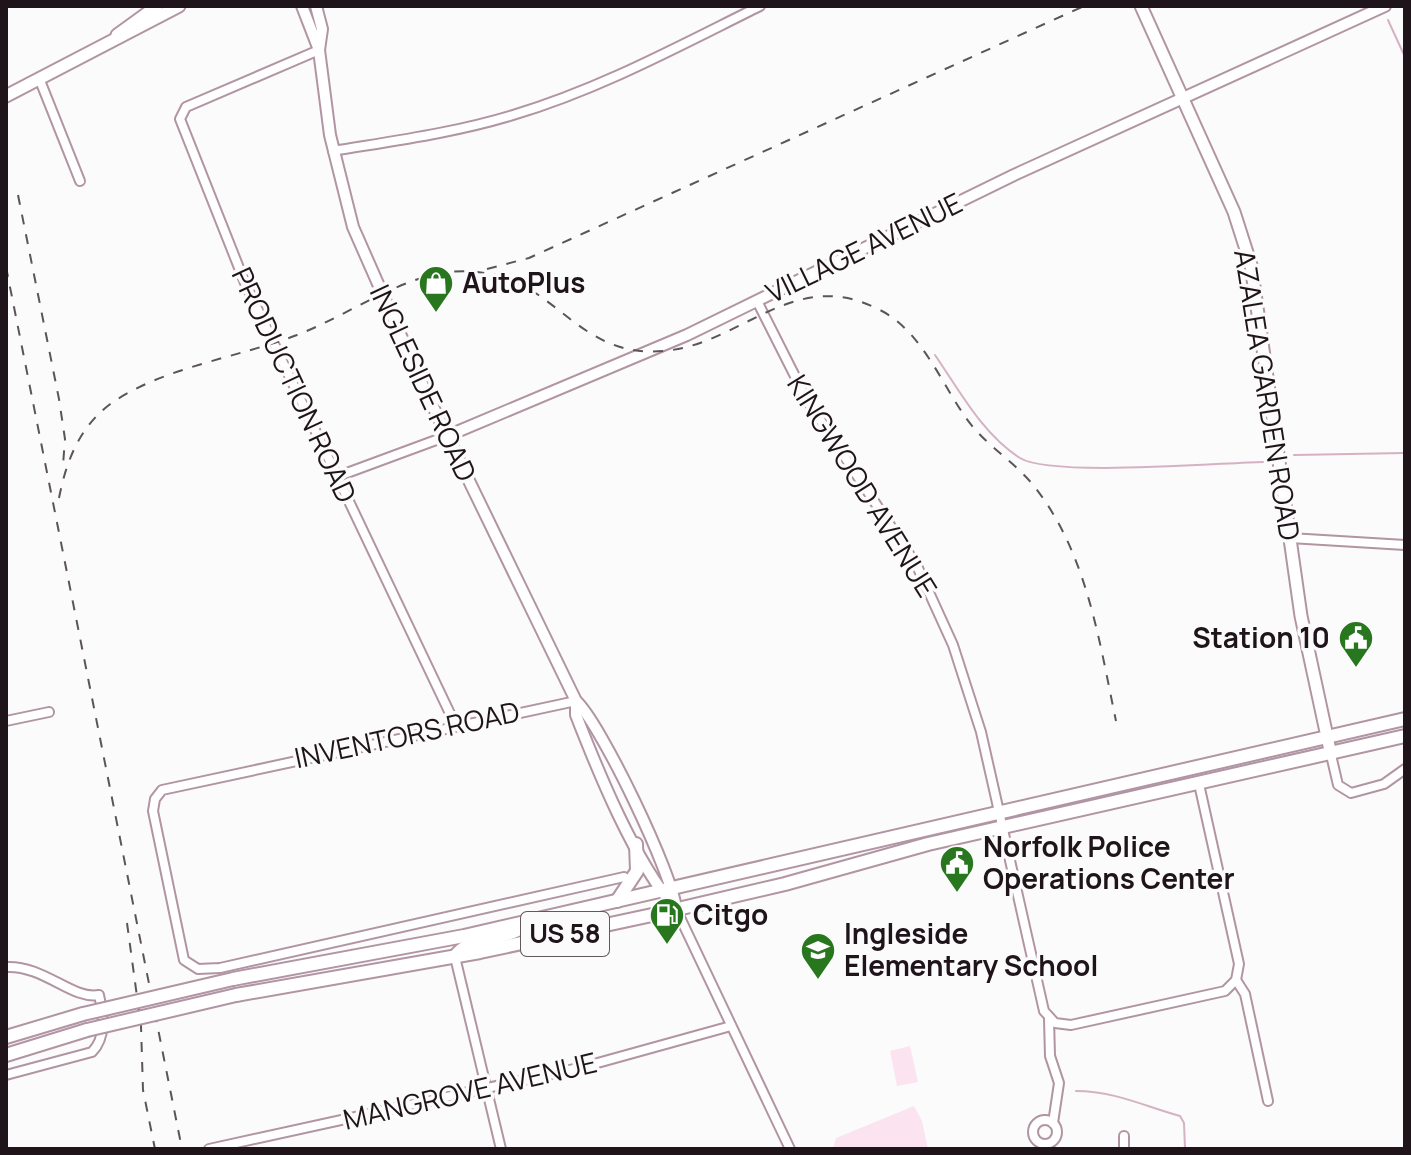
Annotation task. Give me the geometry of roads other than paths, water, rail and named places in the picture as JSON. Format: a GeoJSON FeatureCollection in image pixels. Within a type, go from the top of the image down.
{"type":"FeatureCollection","features":[{"type":"Feature","properties":{"kind":"main road"},"geometry":{"type":"LineString","coordinates":[[6,96],[114,38],[157,6]]}},
{"type":"Feature","properties":{"kind":"main road"},"geometry":{"type":"LineString","coordinates":[[114,38],[130,33],[179,6]]}},
{"type":"Feature","properties":{"kind":"main road","name":"AZALEA GARDEN ROAD"},"geometry":{"type":"LineString","coordinates":[[1141,6],[1234,212],[1251,265],[1301,616],[1331,755]]}},
{"type":"Feature","properties":{"kind":"main road","name":"US 58"},"geometry":{"type":"LineString","coordinates":[[6,1037],[83,1014],[233,979],[464,936],[1405,719]]}},
{"type":"Feature","properties":{"kind":"main road"},"geometry":{"type":"LineString","coordinates":[[1376,726],[1381,743]]}},
{"type":"Feature","properties":{"kind":"main road","name":"US 58"},"geometry":{"type":"LineString","coordinates":[[6,1055],[87,1030],[236,995],[455,957],[676,909],[1002,828],[1405,736]]}},
{"type":"Feature","properties":{"kind":"main road"},"geometry":{"type":"LineString","coordinates":[[617,901],[637,871],[636,844]]}},
{"type":"Feature","properties":{"kind":"main road"},"geometry":{"type":"LineString","coordinates":[[432,943],[455,957],[466,945],[507,937],[530,921]]}},
{"type":"Feature","properties":{"kind":"street","name":"INGLESIDE ROAD"},"geometry":{"type":"LineString","coordinates":[[302,6],[319,50],[333,151],[358,240],[447,436],[576,701],[588,711],[676,909],[790,1149]]}},
{"type":"Feature","properties":{"kind":"street","name":"INGLESIDE ROAD"},"geometry":{"type":"LineString","coordinates":[[316,6],[322,29],[319,50]]}},
{"type":"Feature","properties":{"kind":"street"},"geometry":{"type":"LineString","coordinates":[[333,151],[444,133],[536,108],[644,64],[760,6]]}},
{"type":"Feature","properties":{"kind":"street","name":"VILLAGE AVENUE"},"geometry":{"type":"LineString","coordinates":[[336,477],[447,436],[615,367],[1014,175],[1385,6]]}},
{"type":"Feature","properties":{"kind":"street","name":"PRODUCTION ROAD"},"geometry":{"type":"LineString","coordinates":[[319,50],[183,109],[180,119],[245,283],[455,724]]}},
{"type":"Feature","properties":{"kind":"street"},"geometry":{"type":"LineString","coordinates":[[39,78],[80,181]]}},
{"type":"Feature","properties":{"kind":"street","name":"KINGWOOD AVENUE"},"geometry":{"type":"LineString","coordinates":[[757,301],[807,400],[917,566],[937,607],[971,695],[1044,1011],[1049,1019],[1050,1056],[1059,1083],[1053,1123]]}},
{"type":"Feature","properties":{"kind":"street"},"geometry":{"type":"LineString","coordinates":[[1290,538],[1405,545]]}},
{"type":"Feature","properties":{"kind":"street","name":"INGLESIDE ROAD"},"geometry":{"type":"LineString","coordinates":[[576,701],[576,715],[586,741],[636,844],[668,890]]}},
{"type":"Feature","properties":{"kind":"street","name":"INVENTORS ROAD"},"geometry":{"type":"LineString","coordinates":[[208,969],[192,968],[184,960],[153,805],[168,786],[576,701]]}},
{"type":"Feature","properties":{"kind":"street"},"geometry":{"type":"LineString","coordinates":[[6,721],[49,712]]}},
{"type":"Feature","properties":{"kind":"street"},"geometry":{"type":"LineString","coordinates":[[1331,755],[1338,785],[1351,793],[1384,784],[1405,769]]}},
{"type":"Feature","properties":{"kind":"street"},"geometry":{"type":"LineString","coordinates":[[1049,1019],[1071,1025],[1225,991],[1236,980],[1239,964],[1199,784]]}},
{"type":"Feature","properties":{"kind":"street"},"geometry":{"type":"LineString","coordinates":[[212,983],[208,969],[459,916],[624,877]]}},
{"type":"Feature","properties":{"kind":"street"},"geometry":{"type":"LineString","coordinates":[[459,916],[464,936]]}},
{"type":"Feature","properties":{"kind":"street"},"geometry":{"type":"LineString","coordinates":[[455,957],[501,1149]]}},
{"type":"Feature","properties":{"kind":"street"},"geometry":{"type":"LineString","coordinates":[[6,967],[40,972],[85,996],[99,995],[103,1020],[99,1045],[92,1052],[6,1075]]}},
{"type":"Feature","properties":{"kind":"street"},"geometry":{"type":"LineString","coordinates":[[1236,980],[1245,994],[1268,1101]]}},
{"type":"Feature","properties":{"kind":"street","name":"MANGROVE AVENUE"},"geometry":{"type":"LineString","coordinates":[[209,1149],[583,1067],[731,1026]]}},
{"type":"Feature","properties":{"kind":"street"},"geometry":{"type":"LineString","coordinates":[[1124,1136],[1124,1149]]}},
{"type":"Feature","properties":{"kind":"waterway"},"geometry":{"type":"LineString","coordinates":[[1388,20],[1405,57]]}},
{"type":"Feature","properties":{"kind":"waterway"},"geometry":{"type":"LineString","coordinates":[[935,355],[994,437],[1020,458],[1037,464],[1098,468],[1263,462]]}},
{"type":"Feature","properties":{"kind":"waterway"},"geometry":{"type":"LineString","coordinates":[[1294,455],[1405,453]]}},
{"type":"Feature","properties":{"kind":"waterway"},"geometry":{"type":"LineString","coordinates":[[1076,1091],[1116,1096],[1180,1116],[1184,1123],[1185,1149]]}},
{"type":"Feature","properties":{"kind":"railway"},"geometry":{"type":"LineString","coordinates":[[487,269],[529,258],[1084,6]]}},
{"type":"Feature","properties":{"kind":"railway"},"geometry":{"type":"LineString","coordinates":[[18,195],[59,399],[65,439],[63,465]]}},
{"type":"Feature","properties":{"kind":"railway"},"geometry":{"type":"LineString","coordinates":[[6,267],[182,1149]]}},
{"type":"Feature","properties":{"kind":"railway"},"geometry":{"type":"LineString","coordinates":[[59,498],[70,459],[82,435],[99,414],[129,392],[175,372],[297,335],[394,288],[428,276],[471,272],[510,279],[531,290],[589,332],[610,343],[635,350],[664,351],[692,345],[795,301],[821,296],[849,299],[880,310],[907,330],[972,425],[1026,477],[1052,512],[1079,568],[1116,721]]}},
{"type":"Feature","properties":{"kind":"railway"},"geometry":{"type":"LineString","coordinates":[[127,923],[141,1026],[143,1090],[155,1149]]}},
{"type":"Feature","properties":{"kind":"place","name":"AutoPlus"},"geometry":{"type":"Point","coordinates":[436,314]}},
{"type":"Feature","properties":{"kind":"place","name":"Station 10"},"geometry":{"type":"Point","coordinates":[1356,669]}},
{"type":"Feature","properties":{"kind":"place","name":"Norfolk Police Operations Center"},"geometry":{"type":"Point","coordinates":[957,894]}},
{"type":"Feature","properties":{"kind":"place","name":"Citgo"},"geometry":{"type":"Point","coordinates":[667,946]}},
{"type":"Feature","properties":{"kind":"place","name":"Ingleside Elementary School"},"geometry":{"type":"Point","coordinates":[818,981]}}]}
